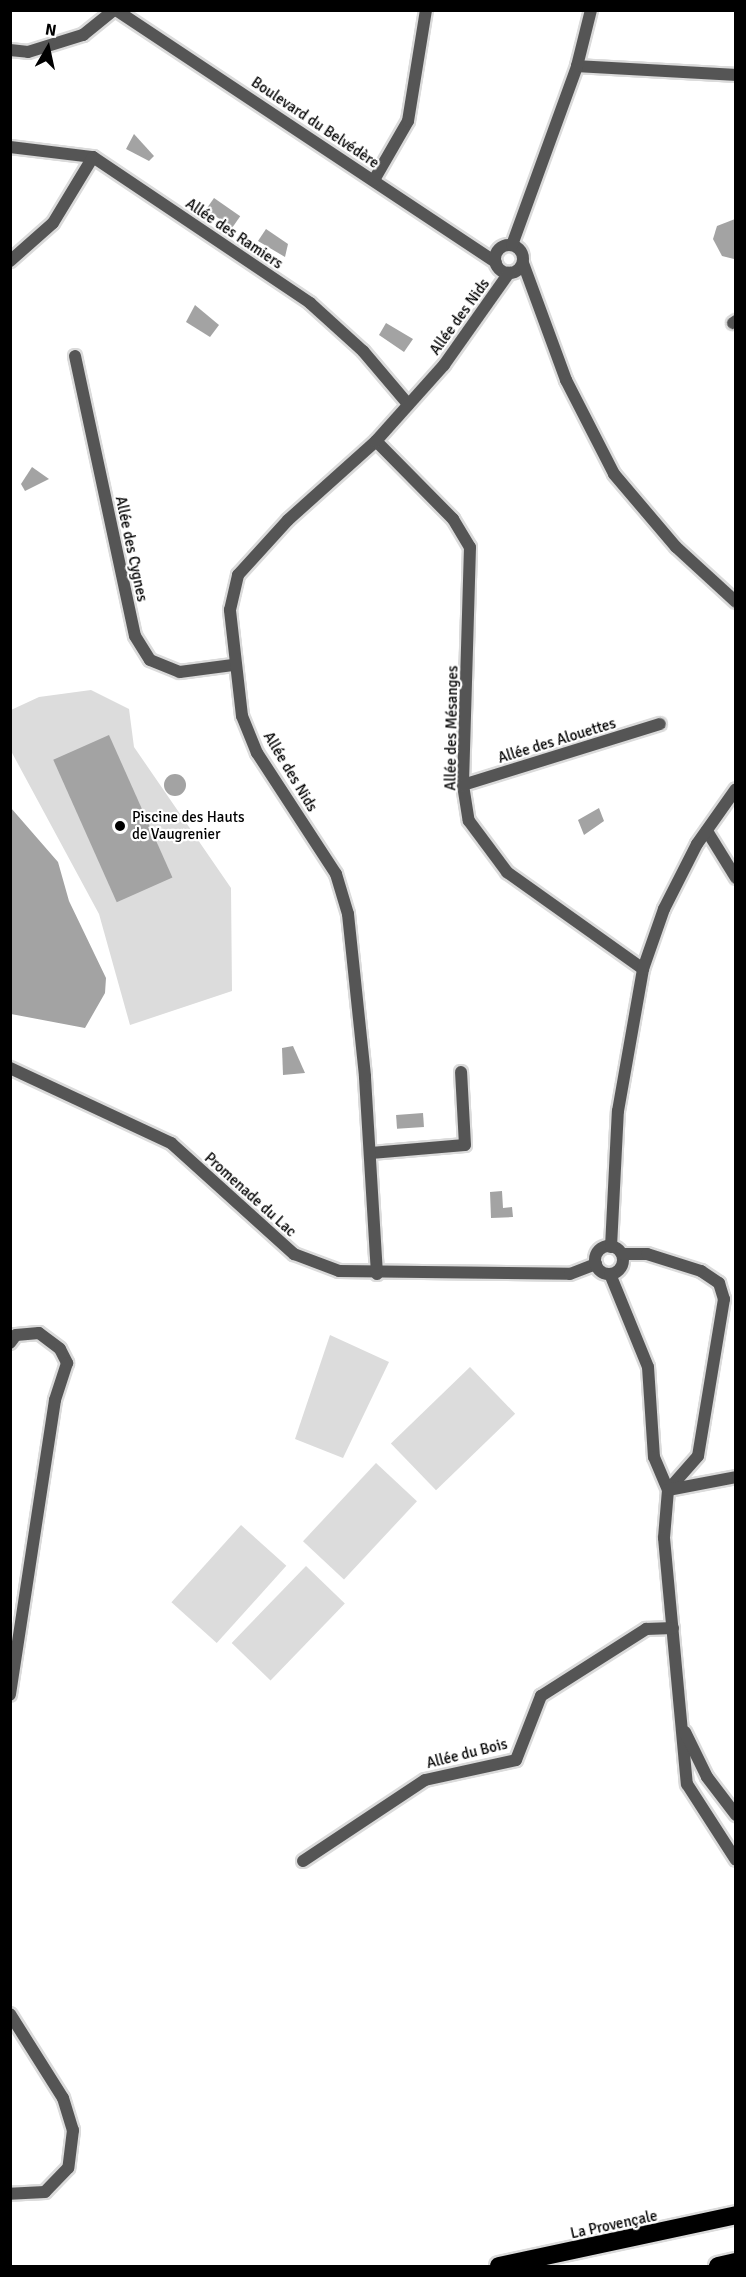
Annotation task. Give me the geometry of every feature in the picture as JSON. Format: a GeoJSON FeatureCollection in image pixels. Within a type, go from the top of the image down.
{"type":"FeatureCollection","features":[{"type":"Feature","properties":{"kind":"highway"},"geometry":{"type":"LineString","coordinates":[[685,2229],[735,2208]]}},
{"type":"Feature","properties":{"kind":"highway","name":"La Provençale"},"geometry":{"type":"LineString","coordinates":[[499,2266],[685,2229],[735,2214]]}},
{"type":"Feature","properties":{"kind":"highway"},"geometry":{"type":"LineString","coordinates":[[718,2266],[735,2263]]}},
{"type":"Feature","properties":{"kind":"highway"},"geometry":{"type":"LineString","coordinates":[[727,2266],[735,2263]]}},
{"type":"Feature","properties":{"kind":"street"},"geometry":{"type":"LineString","coordinates":[[10,50],[28,52],[83,35],[115,10]]}},
{"type":"Feature","properties":{"kind":"street","name":"Boulevard du Belvédère"},"geometry":{"type":"LineString","coordinates":[[115,10],[496,262]]}},
{"type":"Feature","properties":{"kind":"street"},"geometry":{"type":"LineString","coordinates":[[374,180],[408,121],[426,10]]}},
{"type":"Feature","properties":{"kind":"street"},"geometry":{"type":"LineString","coordinates":[[512,245],[577,66],[591,10]]}},
{"type":"Feature","properties":{"kind":"street"},"geometry":{"type":"LineString","coordinates":[[577,66],[735,75]]}},
{"type":"Feature","properties":{"kind":"street","name":"Allée des Ramiers"},"geometry":{"type":"LineString","coordinates":[[10,147],[93,157],[310,303],[363,351],[408,404]]}},
{"type":"Feature","properties":{"kind":"street"},"geometry":{"type":"LineString","coordinates":[[10,261],[53,224],[93,157]]}},
{"type":"Feature","properties":{"kind":"street"},"geometry":{"type":"LineString","coordinates":[[523,263],[509,273],[496,262],[499,249],[512,245],[520,250],[566,380],[614,474],[676,547],[735,602]]}},
{"type":"Feature","properties":{"kind":"street","name":"Allée des Nids"},"geometry":{"type":"LineString","coordinates":[[377,1274],[371,1153],[348,914],[336,874],[257,753],[242,716],[233,664],[230,609],[238,576],[288,520],[376,441],[444,365],[509,273]]}},
{"type":"Feature","properties":{"kind":"street","name":"Allée des Cygnes"},"geometry":{"type":"LineString","coordinates":[[75,356],[135,636],[150,660],[180,672],[233,664]]}},
{"type":"Feature","properties":{"kind":"street","name":"Allée des Mésanges"},"geometry":{"type":"LineString","coordinates":[[376,441],[453,519],[470,548],[463,785],[469,821],[485,849],[507,872],[643,969]]}},
{"type":"Feature","properties":{"kind":"street","name":"Allée des Alouettes"},"geometry":{"type":"LineString","coordinates":[[463,785],[660,724]]}},
{"type":"Feature","properties":{"kind":"street"},"geometry":{"type":"LineString","coordinates":[[611,1247],[618,1111],[643,969],[664,909],[707,831],[735,789]]}},
{"type":"Feature","properties":{"kind":"street"},"geometry":{"type":"LineString","coordinates":[[707,831],[735,878]]}},
{"type":"Feature","properties":{"kind":"street","name":"Promenade du Lac"},"geometry":{"type":"LineString","coordinates":[[10,1068],[171,1143],[294,1254],[339,1271],[377,1274],[570,1274],[596,1264]]}},
{"type":"Feature","properties":{"kind":"street"},"geometry":{"type":"LineString","coordinates":[[371,1153],[465,1145],[461,1072]]}},
{"type":"Feature","properties":{"kind":"street"},"geometry":{"type":"LineString","coordinates":[[668,1490],[698,1456],[724,1299],[719,1283],[701,1271],[647,1254],[622,1254],[611,1247],[598,1251],[596,1264],[610,1274],[648,1367],[654,1457],[668,1490],[664,1539],[687,1784],[735,1860]]}},
{"type":"Feature","properties":{"kind":"street"},"geometry":{"type":"LineString","coordinates":[[610,1274],[621,1267],[622,1254]]}},
{"type":"Feature","properties":{"kind":"street"},"geometry":{"type":"LineString","coordinates":[[10,1343],[16,1335],[39,1333],[60,1349],[67,1363],[55,1400],[10,1695]]}},
{"type":"Feature","properties":{"kind":"street"},"geometry":{"type":"LineString","coordinates":[[668,1490],[735,1477]]}},
{"type":"Feature","properties":{"kind":"street","name":"Allée du Bois"},"geometry":{"type":"LineString","coordinates":[[303,1861],[425,1780],[516,1760],[541,1696],[646,1629],[673,1628]]}},
{"type":"Feature","properties":{"kind":"street"},"geometry":{"type":"LineString","coordinates":[[682,1726],[707,1777],[735,1815]]}},
{"type":"Feature","properties":{"kind":"street"},"geometry":{"type":"LineString","coordinates":[[10,2014],[63,2098],[73,2130],[68,2168],[45,2192],[10,2194]]}},
{"type":"Feature","properties":{"kind":"shaded area"},"geometry":{"type":"Polygon","coordinates":[[[134,134],[154,156],[149,161],[126,149],[134,134]]]}},
{"type":"Feature","properties":{"kind":"shaded area"},"geometry":{"type":"Polygon","coordinates":[[[214,198],[240,216],[232,228],[206,209],[214,198]]]}},
{"type":"Feature","properties":{"kind":"shaded area"},"geometry":{"type":"Polygon","coordinates":[[[735,219],[736,259],[734,259],[722,256],[713,239],[717,226],[735,219]]]}},
{"type":"Feature","properties":{"kind":"shaded area"},"geometry":{"type":"Polygon","coordinates":[[[266,229],[288,244],[285,257],[258,241],[266,229]]]}},
{"type":"Feature","properties":{"kind":"shaded area"},"geometry":{"type":"Polygon","coordinates":[[[195,305],[219,325],[210,337],[186,322],[195,305]]]}},
{"type":"Feature","properties":{"kind":"shaded area"},"geometry":{"type":"Polygon","coordinates":[[[386,323],[413,339],[404,352],[379,335],[386,323]]]}},
{"type":"Feature","properties":{"kind":"shaded area"},"geometry":{"type":"Polygon","coordinates":[[[32,467],[49,479],[25,491],[21,484],[32,467]]]}},
{"type":"Feature","properties":{"kind":"shaded area","name":"Piscine des Hauts de Vaugrenier"},"geometry":{"type":"Polygon","coordinates":[[[91,690],[129,709],[134,747],[231,888],[232,991],[130,1025],[99,914],[11,751],[11,710],[39,697],[91,690]]]}},
{"type":"Feature","properties":{"kind":"shaded area"},"geometry":{"type":"Polygon","coordinates":[[[109,735],[172,878],[117,902],[53,760],[109,735]]]}},
{"type":"Feature","properties":{"kind":"shaded area"},"geometry":{"type":"Polygon","coordinates":[[[175,774],[183,777],[186,785],[183,793],[175,796],[167,793],[164,785],[167,777],[175,774]]]}},
{"type":"Feature","properties":{"kind":"shaded area"},"geometry":{"type":"Polygon","coordinates":[[[11,808],[58,862],[69,901],[106,978],[105,993],[85,1028],[11,1014],[11,808]]]}},
{"type":"Feature","properties":{"kind":"shaded area"},"geometry":{"type":"Polygon","coordinates":[[[599,808],[604,821],[584,835],[578,820],[599,808]]]}},
{"type":"Feature","properties":{"kind":"shaded area"},"geometry":{"type":"Polygon","coordinates":[[[293,1046],[305,1073],[283,1075],[282,1048],[293,1046]]]}},
{"type":"Feature","properties":{"kind":"shaded area"},"geometry":{"type":"Polygon","coordinates":[[[423,1113],[424,1127],[397,1129],[396,1115],[423,1113]]]}},
{"type":"Feature","properties":{"kind":"shaded area"},"geometry":{"type":"Polygon","coordinates":[[[502,1191],[503,1208],[512,1207],[513,1217],[491,1218],[490,1192],[502,1191]]]}},
{"type":"Feature","properties":{"kind":"shaded area"},"geometry":{"type":"Polygon","coordinates":[[[330,1335],[389,1362],[343,1458],[295,1439],[330,1335]]]}},
{"type":"Feature","properties":{"kind":"shaded area"},"geometry":{"type":"Polygon","coordinates":[[[470,1367],[515,1414],[436,1490],[391,1443],[470,1367]]]}},
{"type":"Feature","properties":{"kind":"shaded area"},"geometry":{"type":"Polygon","coordinates":[[[376,1463],[417,1501],[344,1579],[303,1541],[376,1463]]]}},
{"type":"Feature","properties":{"kind":"shaded area"},"geometry":{"type":"Polygon","coordinates":[[[241,1525],[286,1566],[217,1643],[171,1602],[241,1525]]]}},
{"type":"Feature","properties":{"kind":"shaded area"},"geometry":{"type":"Polygon","coordinates":[[[306,1566],[345,1604],[271,1680],[232,1643],[306,1566]]]}},
{"type":"Feature","properties":{"kind":"place","name":"Piscine des Hauts de Vaugrenier"},"geometry":{"type":"Point","coordinates":[120,826]}}]}
